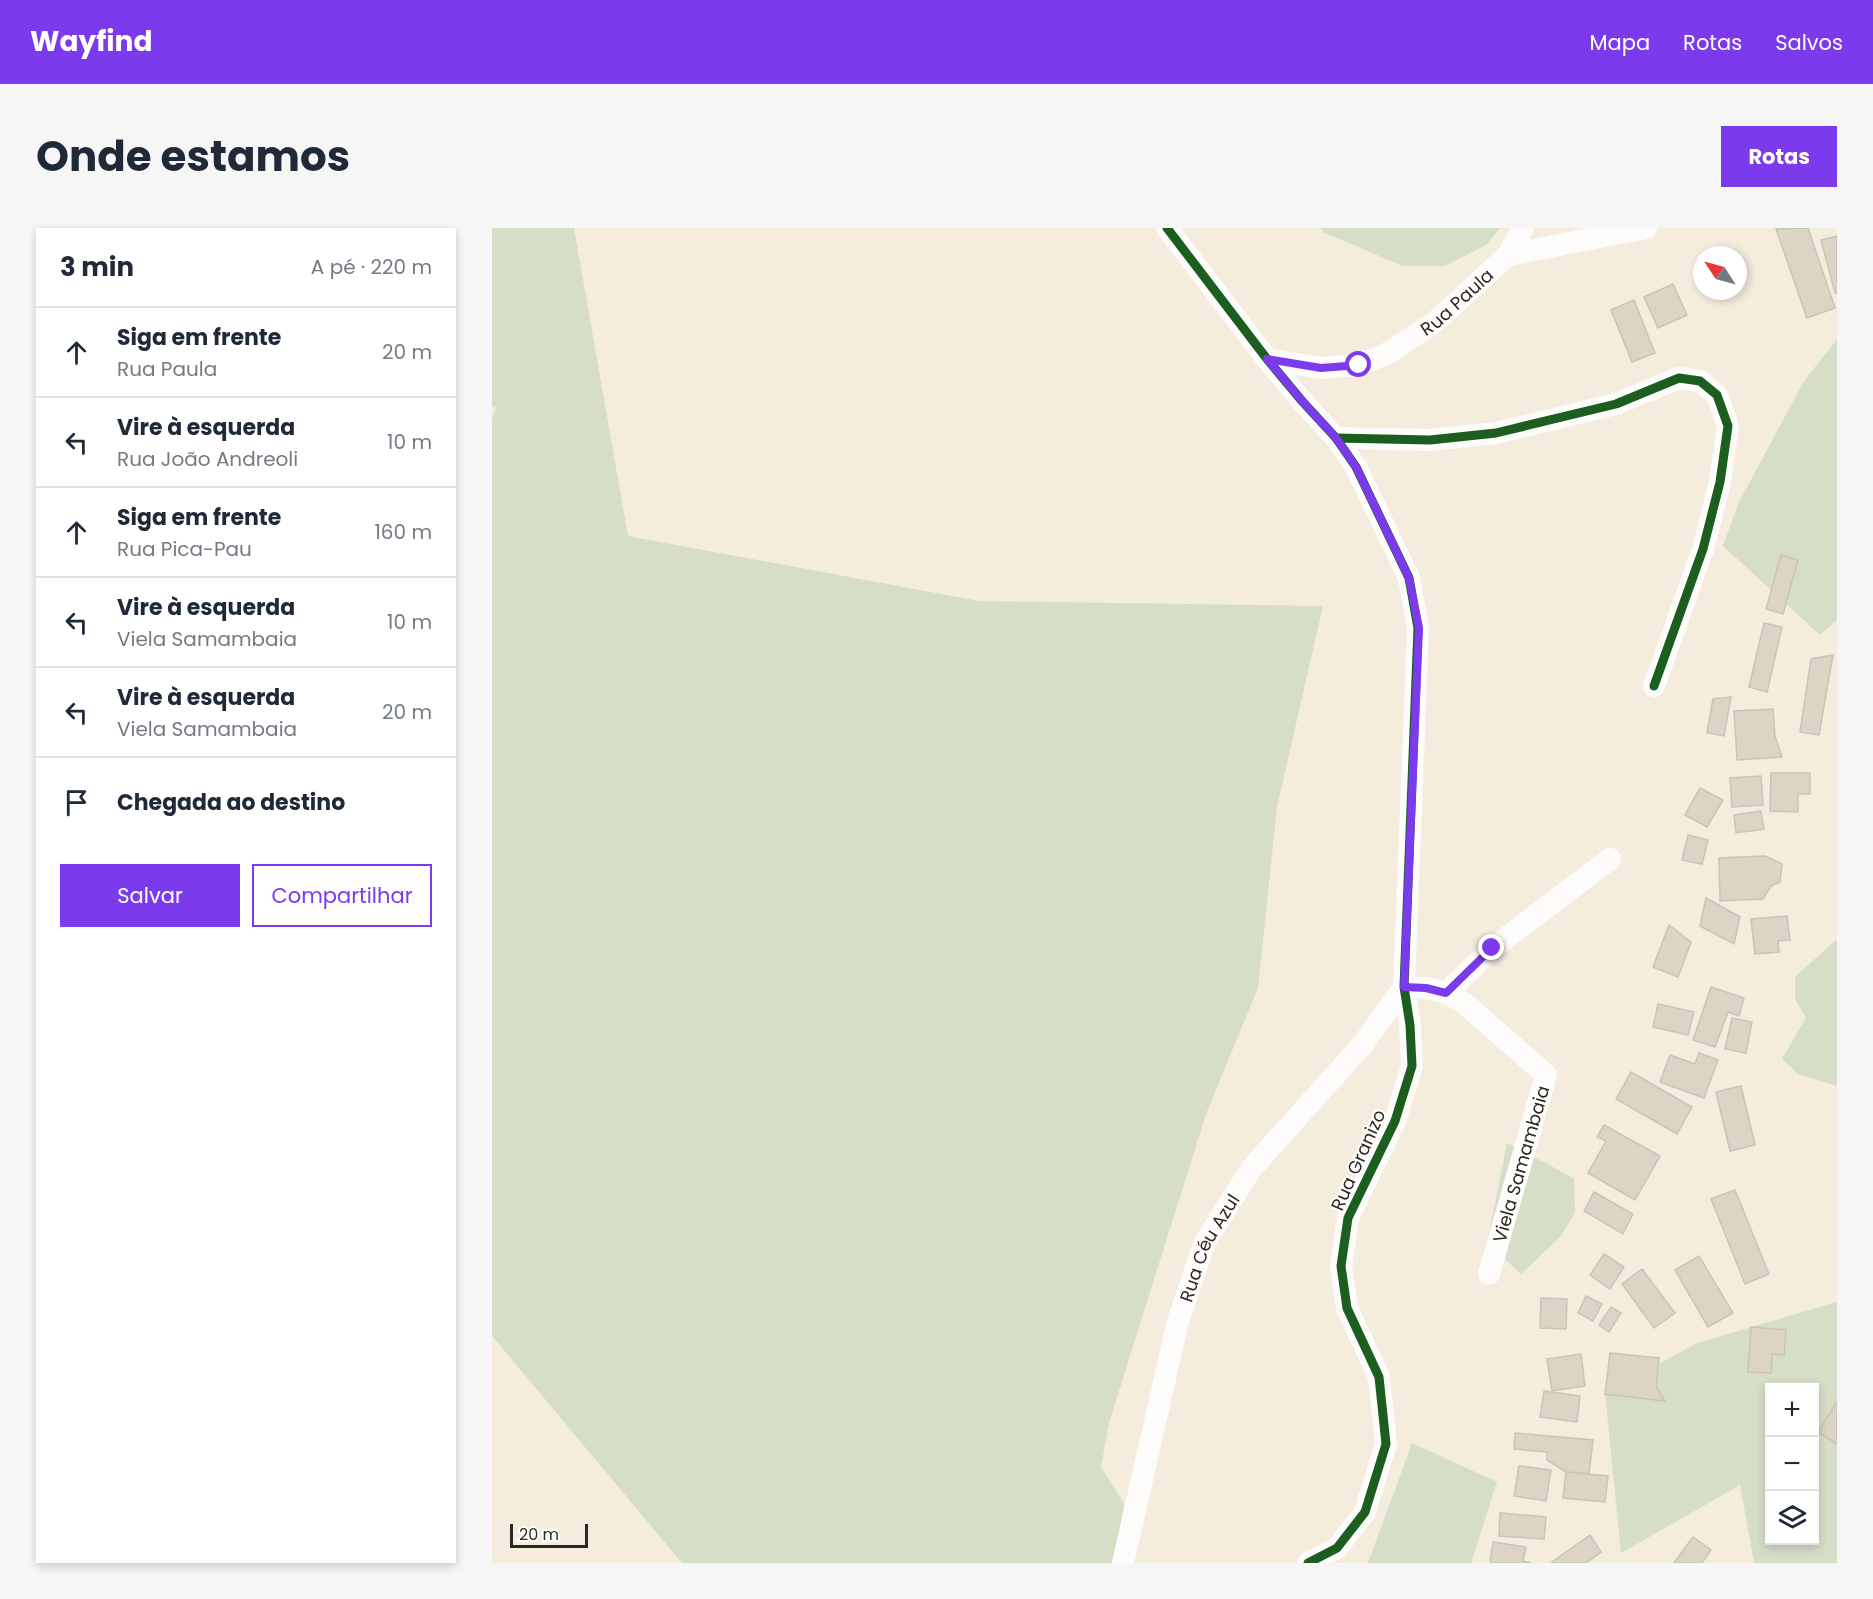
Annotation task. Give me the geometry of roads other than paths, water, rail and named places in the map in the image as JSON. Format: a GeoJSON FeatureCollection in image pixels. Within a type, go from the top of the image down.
{"type":"FeatureCollection","features":[{"type":"Feature","properties":{"kind":"street","name":"Rua Granizo"},"geometry":{"type":"LineString","coordinates":[[1167,228],[1267,359],[1336,438],[1356,467],[1409,578],[1419,628],[1404,987],[1410,1025],[1412,1066],[1395,1121],[1348,1218],[1341,1266],[1347,1308],[1379,1377],[1386,1444],[1365,1512],[1337,1548],[1308,1563]]}},
{"type":"Feature","properties":{"kind":"street"},"geometry":{"type":"LineString","coordinates":[[1508,255],[1523,228]]}},
{"type":"Feature","properties":{"kind":"street","name":"Rua Paula"},"geometry":{"type":"LineString","coordinates":[[1267,359],[1321,368],[1359,365],[1388,353],[1435,322],[1508,255],[1646,228]]}},
{"type":"Feature","properties":{"kind":"street"},"geometry":{"type":"LineString","coordinates":[[1336,438],[1430,440],[1496,433],[1616,404],[1679,378],[1700,381],[1717,395],[1728,426],[1720,482],[1703,549],[1654,686]]}},
{"type":"Feature","properties":{"kind":"street"},"geometry":{"type":"LineString","coordinates":[[1446,993],[1492,948],[1610,859]]}},
{"type":"Feature","properties":{"kind":"street","name":"Viela Samambaia"},"geometry":{"type":"LineString","coordinates":[[1404,987],[1426,988],[1446,993],[1464,1003],[1546,1075],[1489,1274]]}},
{"type":"Feature","properties":{"kind":"street","name":"Rua Céu Azul"},"geometry":{"type":"LineString","coordinates":[[1123,1563],[1178,1321],[1204,1244],[1251,1169],[1363,1044],[1404,987]]}}]}
